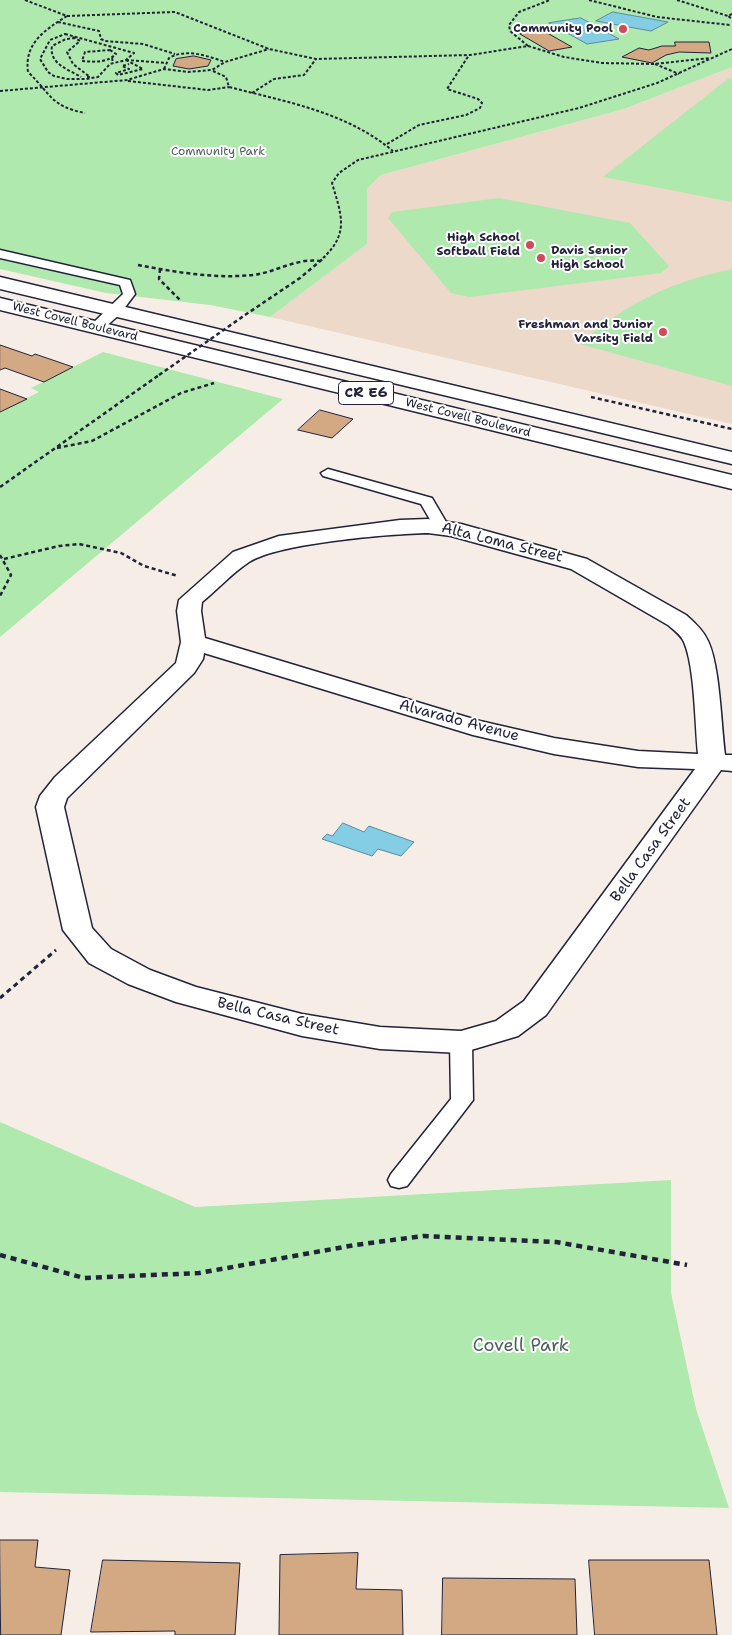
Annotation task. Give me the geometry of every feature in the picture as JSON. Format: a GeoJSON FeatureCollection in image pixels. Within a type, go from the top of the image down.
{"type":"FeatureCollection","features":[{"type":"Feature","properties":{"kind":"street","name":"West Covell Boulevard"},"geometry":{"type":"LineString","coordinates":[[0,283],[732,458]]}},
{"type":"Feature","properties":{"kind":"street","name":"West Covell Boulevard"},"geometry":{"type":"LineString","coordinates":[[0,304],[732,482]]}},
{"type":"Feature","properties":{"kind":"street","name":"Alta Loma Street"},"geometry":{"type":"LineString","coordinates":[[193,642],[189,611],[191,600],[241,557],[280,543],[400,527],[441,527],[509,543],[579,564],[677,620],[687,628],[696,640],[702,658],[722,762]]}},
{"type":"Feature","properties":{"kind":"street","name":"Alvarado Avenue"},"geometry":{"type":"LineString","coordinates":[[193,642],[491,731],[554,746],[638,758],[722,762]]}},
{"type":"Feature","properties":{"kind":"street","name":"Bella Casa Street"},"geometry":{"type":"LineString","coordinates":[[193,642],[191,659],[186,668],[64,783],[54,796],[50,807],[78,930],[100,956],[140,977],[187,995],[302,1026],[380,1038],[461,1042],[507,1029],[536,1008],[702,779],[722,762]]}},
{"type":"Feature","properties":{"kind":"lane"},"geometry":{"type":"LineString","coordinates":[[0,254],[126,283],[128,294],[115,311],[97,327]]}},
{"type":"Feature","properties":{"kind":"lane"},"geometry":{"type":"LineString","coordinates":[[328,473],[426,501],[441,527]]}},
{"type":"Feature","properties":{"kind":"lane"},"geometry":{"type":"LineString","coordinates":[[399,1180],[462,1100],[461,1042]]}},
{"type":"Feature","properties":{"kind":"path"},"geometry":{"type":"LineString","coordinates":[[25,0],[67,16],[175,12],[269,49],[316,59],[470,55],[528,46],[582,60],[654,64],[710,58]]}},
{"type":"Feature","properties":{"kind":"path"},"geometry":{"type":"LineString","coordinates":[[528,46],[510,31],[509,24],[519,12],[550,0]]}},
{"type":"Feature","properties":{"kind":"path"},"geometry":{"type":"LineString","coordinates":[[589,0],[658,17],[730,25]]}},
{"type":"Feature","properties":{"kind":"path"},"geometry":{"type":"LineString","coordinates":[[677,0],[728,16],[732,19]]}},
{"type":"Feature","properties":{"kind":"path"},"geometry":{"type":"LineString","coordinates":[[728,16],[732,14]]}},
{"type":"Feature","properties":{"kind":"path"},"geometry":{"type":"LineString","coordinates":[[67,16],[36,39],[27,53],[28,72],[44,86],[54,102],[66,108],[85,113]]}},
{"type":"Feature","properties":{"kind":"path"},"geometry":{"type":"LineString","coordinates":[[57,22],[99,30],[100,39],[143,44],[175,54],[198,54],[225,62]]}},
{"type":"Feature","properties":{"kind":"path"},"geometry":{"type":"LineString","coordinates":[[125,61],[134,53],[108,44],[90,42],[65,34],[52,36],[45,45],[40,59],[48,72],[59,76],[87,79],[98,78],[104,68],[113,63],[149,60],[166,62]]}},
{"type":"Feature","properties":{"kind":"path"},"geometry":{"type":"LineString","coordinates":[[65,34],[76,38],[80,41],[67,52],[73,64],[90,77],[76,76],[55,62],[51,53],[52,46],[66,39],[76,38]]}},
{"type":"Feature","properties":{"kind":"path"},"geometry":{"type":"LineString","coordinates":[[108,44],[110,50],[116,54],[112,58],[99,62],[82,61],[85,52],[110,50]]}},
{"type":"Feature","properties":{"kind":"path"},"geometry":{"type":"LineString","coordinates":[[126,80],[164,69],[188,72],[212,70],[225,62],[269,49]]}},
{"type":"Feature","properties":{"kind":"path"},"geometry":{"type":"LineString","coordinates":[[0,487],[321,262],[335,246],[342,232],[340,212],[332,183],[338,172],[357,160],[515,127],[617,99],[680,74],[732,49]]}},
{"type":"Feature","properties":{"kind":"path"},"geometry":{"type":"LineString","coordinates":[[164,69],[166,62],[175,54]]}},
{"type":"Feature","properties":{"kind":"path"},"geometry":{"type":"LineString","coordinates":[[387,144],[422,123],[455,119],[480,108],[482,103],[478,99],[447,89],[448,84],[457,76],[470,55]]}},
{"type":"Feature","properties":{"kind":"path"},"geometry":{"type":"LineString","coordinates":[[112,58],[113,63]]}},
{"type":"Feature","properties":{"kind":"path"},"geometry":{"type":"LineString","coordinates":[[251,93],[274,79],[304,75],[316,59]]}},
{"type":"Feature","properties":{"kind":"path"},"geometry":{"type":"LineString","coordinates":[[125,61],[143,69],[118,75],[116,73],[129,70],[122,66],[129,64]]}},
{"type":"Feature","properties":{"kind":"path"},"geometry":{"type":"LineString","coordinates":[[654,64],[680,74]]}},
{"type":"Feature","properties":{"kind":"path"},"geometry":{"type":"LineString","coordinates":[[212,70],[226,77],[229,87]]}},
{"type":"Feature","properties":{"kind":"path"},"geometry":{"type":"LineString","coordinates":[[0,91],[126,80],[208,90],[229,87],[335,118],[372,135],[387,144],[393,151]]}},
{"type":"Feature","properties":{"kind":"path"},"geometry":{"type":"LineString","coordinates":[[160,269],[252,275],[274,271],[302,259],[321,262]]}},
{"type":"Feature","properties":{"kind":"path"},"geometry":{"type":"LineString","coordinates":[[57,448],[92,441],[181,392],[222,381]]}},
{"type":"Feature","properties":{"kind":"path"},"geometry":{"type":"LineString","coordinates":[[4,559],[59,546],[80,544],[121,553],[144,566],[208,585]]}},
{"type":"Feature","properties":{"kind":"path"},"geometry":{"type":"LineString","coordinates":[[0,555],[4,559],[11,575],[0,596]]}},
{"type":"Feature","properties":{"kind":"path"},"geometry":{"type":"LineString","coordinates":[[0,998],[7,994],[78,930]]}},
{"type":"Feature","properties":{"kind":"path"},"geometry":{"type":"LineString","coordinates":[[0,1255],[84,1278],[199,1274],[355,1245],[423,1236],[556,1242],[687,1265]]}},
{"type":"Feature","properties":{"kind":"shaded area","name":"Davis Senior High School"},"geometry":{"type":"Polygon","coordinates":[[[732,67],[732,424],[270,317],[367,244],[367,189],[381,175],[624,109],[732,67]]]}},
{"type":"Feature","properties":{"kind":"green space","name":"Community Park"},"geometry":{"type":"Polygon","coordinates":[[[0,0],[732,0],[732,67],[624,109],[381,175],[367,189],[367,244],[270,317],[210,305],[106,293],[0,269],[0,0]]]}},
{"type":"Feature","properties":{"kind":"green space"},"geometry":{"type":"Polygon","coordinates":[[[729,78],[732,79],[732,202],[603,177],[729,78]]]}},
{"type":"Feature","properties":{"kind":"green space","name":"High School Softball Field"},"geometry":{"type":"Polygon","coordinates":[[[499,198],[630,223],[669,266],[661,273],[469,297],[451,293],[388,218],[392,212],[499,198]]]}},
{"type":"Feature","properties":{"kind":"green space","name":"Freshman and Junior Varsity Field"},"geometry":{"type":"Polygon","coordinates":[[[732,269],[732,386],[580,344],[615,316],[669,287],[732,269]]]}},
{"type":"Feature","properties":{"kind":"green space"},"geometry":{"type":"Polygon","coordinates":[[[103,352],[283,399],[0,637],[0,412],[39,392],[31,388],[103,352]]]}},
{"type":"Feature","properties":{"kind":"green space","name":"Covell Park"},"geometry":{"type":"Polygon","coordinates":[[[0,1122],[195,1207],[671,1180],[671,1293],[696,1409],[729,1508],[0,1492],[0,1122]]]}},
{"type":"Feature","properties":{"kind":"water"},"geometry":{"type":"Polygon","coordinates":[[[613,12],[668,22],[651,31],[596,21],[613,12]]]}},
{"type":"Feature","properties":{"kind":"water"},"geometry":{"type":"Polygon","coordinates":[[[581,18],[619,39],[587,44],[549,23],[581,18]]]}},
{"type":"Feature","properties":{"kind":"water"},"geometry":{"type":"Polygon","coordinates":[[[343,823],[364,832],[369,826],[414,842],[401,856],[378,849],[372,856],[322,839],[327,834],[332,836],[343,823]]]}},
{"type":"Feature","properties":{"kind":"building"},"geometry":{"type":"Polygon","coordinates":[[[542,30],[572,47],[549,51],[520,34],[542,30]]]}},
{"type":"Feature","properties":{"kind":"building"},"geometry":{"type":"Polygon","coordinates":[[[675,42],[709,42],[711,53],[679,52],[666,55],[652,63],[622,57],[639,48],[649,50],[662,46],[675,46],[675,42]]]}},
{"type":"Feature","properties":{"kind":"building"},"geometry":{"type":"Polygon","coordinates":[[[194,56],[211,60],[208,66],[189,69],[173,66],[176,59],[194,56]]]}},
{"type":"Feature","properties":{"kind":"building"},"geometry":{"type":"Polygon","coordinates":[[[0,345],[73,367],[44,382],[5,368],[0,370],[0,345]]]}},
{"type":"Feature","properties":{"kind":"building"},"geometry":{"type":"Polygon","coordinates":[[[0,389],[27,399],[0,412],[0,389]]]}},
{"type":"Feature","properties":{"kind":"building"},"geometry":{"type":"Polygon","coordinates":[[[320,410],[353,419],[332,438],[298,430],[320,410]]]}},
{"type":"Feature","properties":{"kind":"building"},"geometry":{"type":"Polygon","coordinates":[[[0,1540],[38,1540],[35,1567],[70,1570],[61,1635],[1,1635],[0,1540]]]}},
{"type":"Feature","properties":{"kind":"building"},"geometry":{"type":"Polygon","coordinates":[[[358,1553],[356,1589],[402,1590],[403,1635],[279,1635],[280,1555],[358,1553]]]}},
{"type":"Feature","properties":{"kind":"building"},"geometry":{"type":"Polygon","coordinates":[[[103,1560],[240,1563],[235,1635],[175,1635],[175,1631],[91,1632],[103,1560]]]}},
{"type":"Feature","properties":{"kind":"building"},"geometry":{"type":"Polygon","coordinates":[[[589,1560],[709,1560],[717,1635],[595,1635],[589,1560]]]}},
{"type":"Feature","properties":{"kind":"building"},"geometry":{"type":"Polygon","coordinates":[[[443,1578],[575,1579],[577,1635],[442,1635],[443,1578]]]}},
{"type":"Feature","properties":{"kind":"place","name":"Community Pool"},"geometry":{"type":"Point","coordinates":[623,29]}},
{"type":"Feature","properties":{"kind":"place","name":"High School Softball Field"},"geometry":{"type":"Point","coordinates":[530,245]}},
{"type":"Feature","properties":{"kind":"place","name":"Davis Senior High School"},"geometry":{"type":"Point","coordinates":[541,258]}},
{"type":"Feature","properties":{"kind":"place","name":"Freshman and Junior Varsity Field"},"geometry":{"type":"Point","coordinates":[663,332]}}]}
